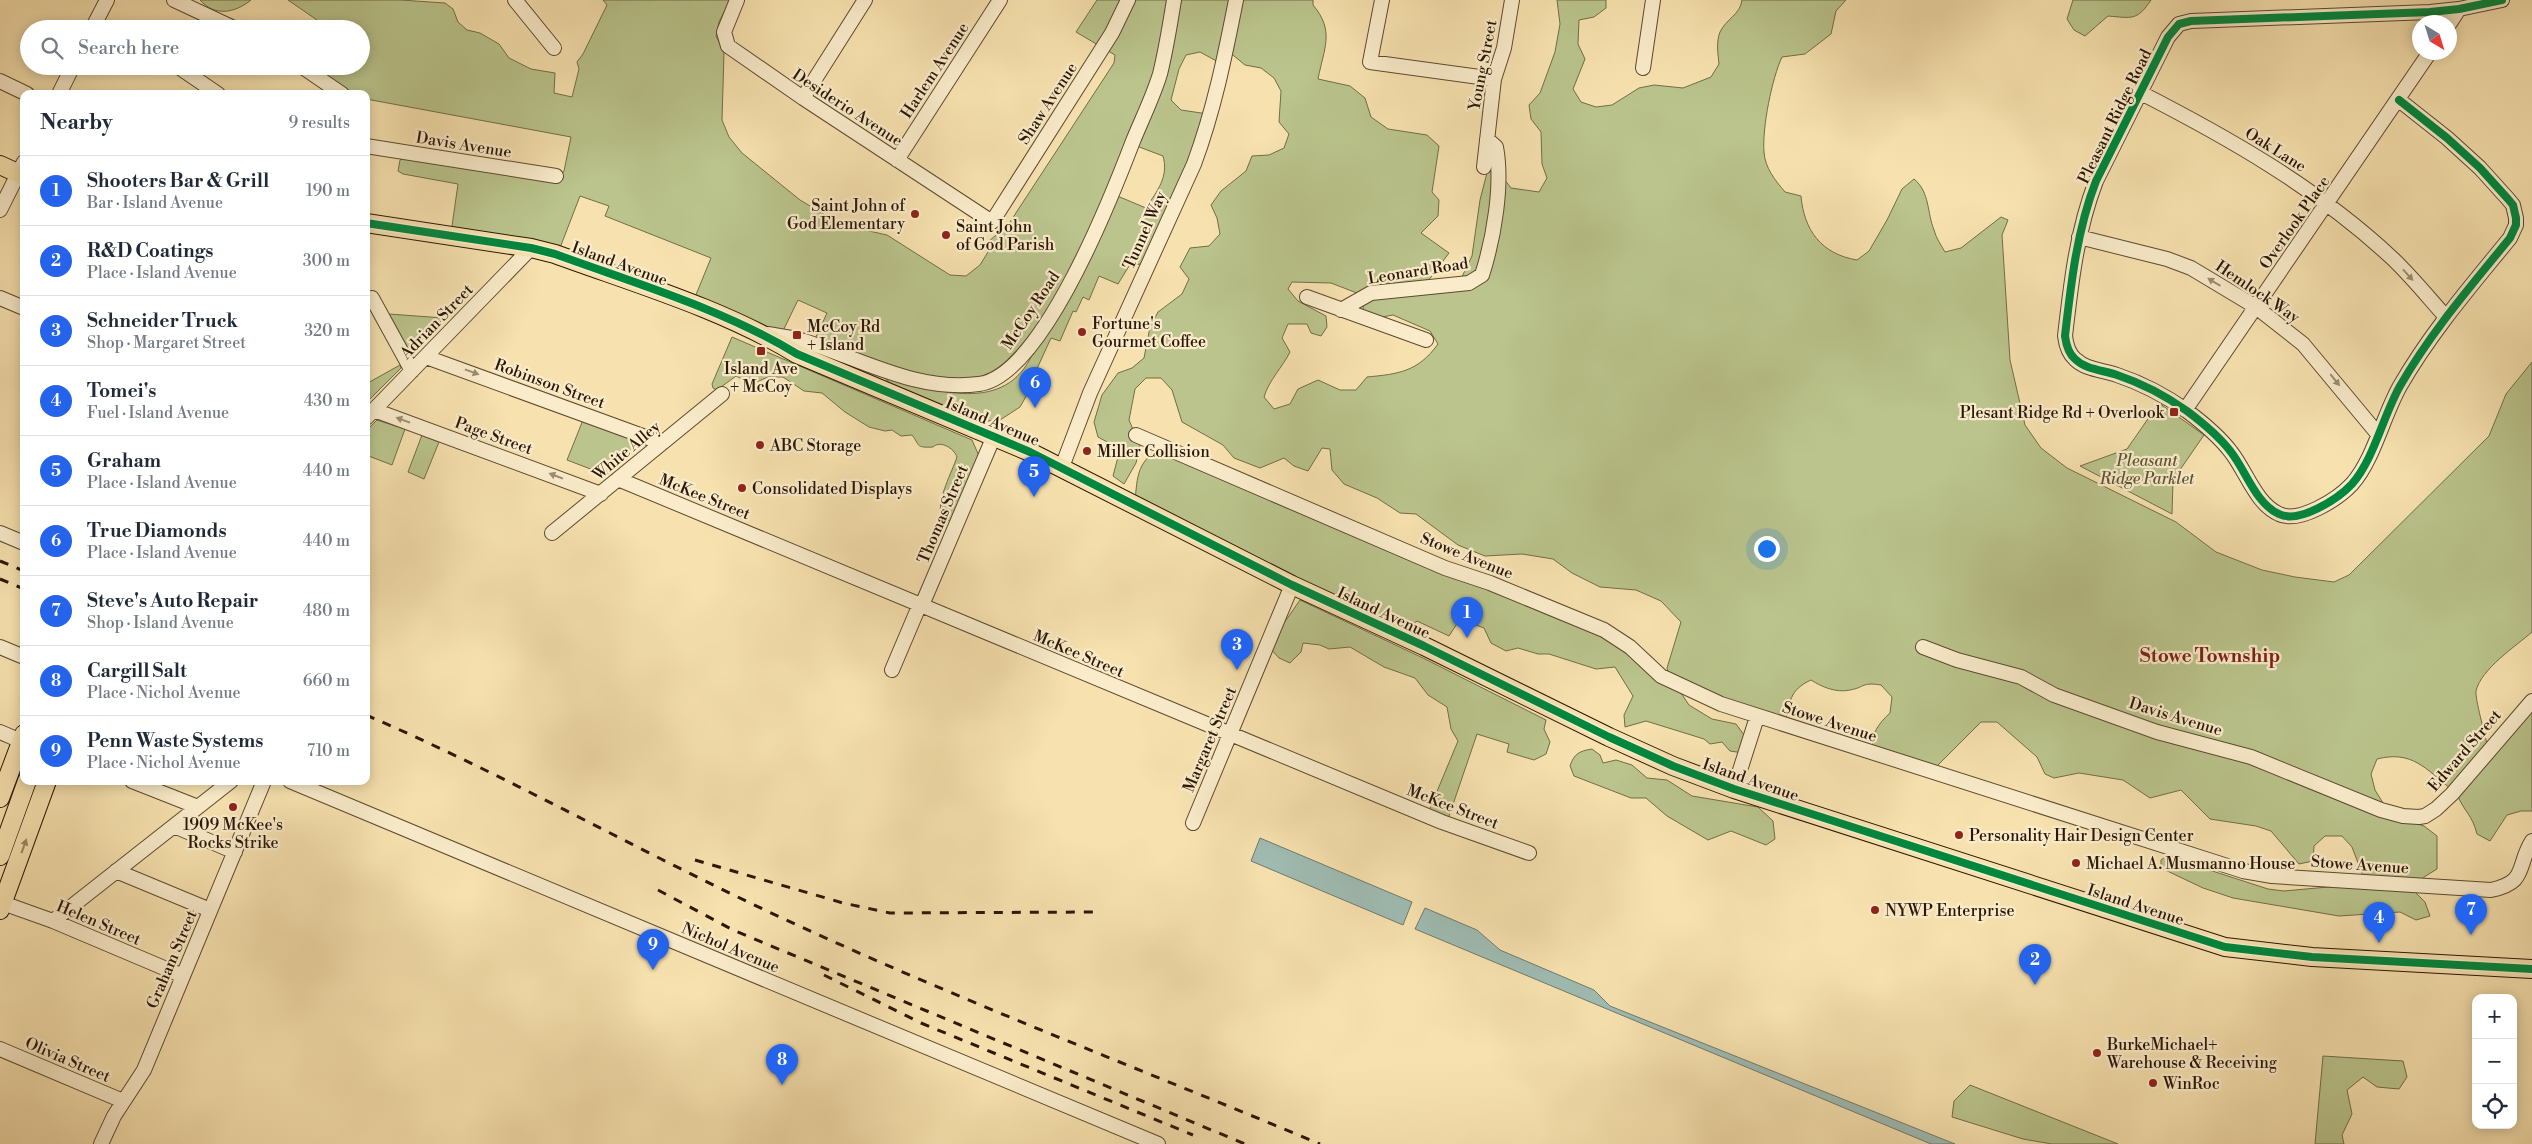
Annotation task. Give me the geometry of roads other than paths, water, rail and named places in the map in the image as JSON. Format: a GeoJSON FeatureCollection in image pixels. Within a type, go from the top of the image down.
{"type":"FeatureCollection","features":[{"type":"Feature","properties":{"kind":"main road"},"geometry":{"type":"LineString","coordinates":[[0,165],[20,170]]}},
{"type":"Feature","properties":{"kind":"main road","name":"Island Avenue"},"geometry":{"type":"LineString","coordinates":[[370,223],[531,248],[666,295],[764,334],[797,354],[994,436],[1062,467],[1292,585],[1424,646],[1609,737],[1673,766],[1734,789],[2225,947],[2312,957],[2532,969]]}},
{"type":"Feature","properties":{"kind":"main road"},"geometry":{"type":"LineString","coordinates":[[0,798],[19,736]]}},
{"type":"Feature","properties":{"kind":"main road"},"geometry":{"type":"LineString","coordinates":[[0,856],[26,785]]}},
{"type":"Feature","properties":{"kind":"main road"},"geometry":{"type":"LineString","coordinates":[[1,905],[46,785]]}},
{"type":"Feature","properties":{"kind":"street"},"geometry":{"type":"LineString","coordinates":[[97,20],[107,0]]}},
{"type":"Feature","properties":{"kind":"street"},"geometry":{"type":"LineString","coordinates":[[174,0],[217,20]]}},
{"type":"Feature","properties":{"kind":"street"},"geometry":{"type":"LineString","coordinates":[[515,0],[554,48]]}},
{"type":"Feature","properties":{"kind":"street","name":"Desiderio Avenue"},"geometry":{"type":"LineString","coordinates":[[737,0],[724,32],[728,46],[803,98],[992,222]]}},
{"type":"Feature","properties":{"kind":"street"},"geometry":{"type":"LineString","coordinates":[[803,98],[865,0]]}},
{"type":"Feature","properties":{"kind":"street","name":"Harlem Avenue"},"geometry":{"type":"LineString","coordinates":[[897,160],[1000,0]]}},
{"type":"Feature","properties":{"kind":"street","name":"Shaw Avenue"},"geometry":{"type":"LineString","coordinates":[[992,222],[1112,34],[1128,0]]}},
{"type":"Feature","properties":{"kind":"street","name":"McCoy Road"},"geometry":{"type":"LineString","coordinates":[[764,334],[803,341],[873,367],[936,383],[960,386],[982,384],[997,379],[1010,369],[1023,355],[1056,307],[1087,255],[1159,76],[1174,0]]}},
{"type":"Feature","properties":{"kind":"street","name":"Tunnel Way"},"geometry":{"type":"LineString","coordinates":[[1062,467],[1090,393],[1199,149],[1216,97],[1236,0]]}},
{"type":"Feature","properties":{"kind":"street"},"geometry":{"type":"LineString","coordinates":[[1382,0],[1370,62],[1494,79]]}},
{"type":"Feature","properties":{"kind":"street","name":"Young Street"},"geometry":{"type":"LineString","coordinates":[[1484,167],[1494,79],[1504,48],[1512,0]]}},
{"type":"Feature","properties":{"kind":"street"},"geometry":{"type":"LineString","coordinates":[[1643,68],[1653,0]]}},
{"type":"Feature","properties":{"kind":"street","name":"Pleasant Ridge Road"},"geometry":{"type":"LineString","coordinates":[[2399,100],[2447,138],[2480,168],[2508,199],[2515,212],[2516,225],[2510,238],[2420,352],[2399,389],[2362,471],[2350,486],[2311,513],[2294,517],[2280,515],[2266,506],[2231,451],[2211,430],[2185,410],[2152,390],[2117,375],[2084,366],[2074,358],[2067,348],[2065,336],[2079,237],[2088,201],[2096,181],[2168,37],[2173,29],[2184,22],[2459,9],[2502,0]]}},
{"type":"Feature","properties":{"kind":"street"},"geometry":{"type":"LineString","coordinates":[[2455,15],[2459,9]]}},
{"type":"Feature","properties":{"kind":"street","name":"Overlook Place"},"geometry":{"type":"LineString","coordinates":[[2185,410],[2425,60]]}},
{"type":"Feature","properties":{"kind":"street"},"geometry":{"type":"LineString","coordinates":[[61,90],[68,75]]}},
{"type":"Feature","properties":{"kind":"street"},"geometry":{"type":"LineString","coordinates":[[190,75],[212,90]]}},
{"type":"Feature","properties":{"kind":"street"},"geometry":{"type":"LineString","coordinates":[[314,75],[336,90]]}},
{"type":"Feature","properties":{"kind":"street"},"geometry":{"type":"LineString","coordinates":[[0,81],[20,91]]}},
{"type":"Feature","properties":{"kind":"street","name":"Oak Lane"},"geometry":{"type":"LineString","coordinates":[[2139,92],[2197,121],[2264,160],[2328,203],[2393,259],[2446,317]]}},
{"type":"Feature","properties":{"kind":"street","name":"Leonard Road"},"geometry":{"type":"LineString","coordinates":[[1341,310],[1371,293],[1469,283],[1482,275],[1489,254],[1499,177],[1496,146],[1487,140]]}},
{"type":"Feature","properties":{"kind":"street","name":"Davis Avenue"},"geometry":{"type":"LineString","coordinates":[[370,147],[556,176]]}},
{"type":"Feature","properties":{"kind":"street"},"geometry":{"type":"LineString","coordinates":[[0,210],[20,174]]}},
{"type":"Feature","properties":{"kind":"street","name":"Hemlock Way"},"geometry":{"type":"LineString","coordinates":[[2079,237],[2167,259],[2191,268],[2256,307],[2303,344],[2378,433]]}},
{"type":"Feature","properties":{"kind":"street","name":"Adrian Street"},"geometry":{"type":"LineString","coordinates":[[370,414],[531,248]]}},
{"type":"Feature","properties":{"kind":"street"},"geometry":{"type":"LineString","coordinates":[[1307,297],[1426,340]]}},
{"type":"Feature","properties":{"kind":"street"},"geometry":{"type":"LineString","coordinates":[[0,298],[20,306]]}},
{"type":"Feature","properties":{"kind":"street"},"geometry":{"type":"LineString","coordinates":[[372,298],[412,371]]}},
{"type":"Feature","properties":{"kind":"street","name":"Robinson Street"},"geometry":{"type":"LineString","coordinates":[[426,357],[662,443]]}},
{"type":"Feature","properties":{"kind":"street","name":"White Alley"},"geometry":{"type":"LineString","coordinates":[[552,533],[722,394]]}},
{"type":"Feature","properties":{"kind":"street","name":"Page Street"},"geometry":{"type":"LineString","coordinates":[[370,414],[601,494]]}},
{"type":"Feature","properties":{"kind":"street","name":"Stowe Avenue"},"geometry":{"type":"LineString","coordinates":[[1136,435],[1434,564],[1490,583],[1604,630],[1630,647],[1660,676],[1672,683],[1757,717],[2257,874],[2491,890],[2508,886],[2519,875],[2532,841]]}},
{"type":"Feature","properties":{"kind":"street","name":"Thomas Street"},"geometry":{"type":"LineString","coordinates":[[892,670],[994,436]]}},
{"type":"Feature","properties":{"kind":"street","name":"McKee Street"},"geometry":{"type":"LineString","coordinates":[[618,479],[1442,822],[1529,853]]}},
{"type":"Feature","properties":{"kind":"street"},"geometry":{"type":"LineString","coordinates":[[0,534],[20,542]]}},
{"type":"Feature","properties":{"kind":"street","name":"Margaret Street"},"geometry":{"type":"LineString","coordinates":[[1193,823],[1292,585]]}},
{"type":"Feature","properties":{"kind":"street"},"geometry":{"type":"LineString","coordinates":[[0,647],[20,655]]}},
{"type":"Feature","properties":{"kind":"street","name":"Davis Avenue"},"geometry":{"type":"LineString","coordinates":[[1922,647],[1957,660],[2021,677],[2054,695],[2157,732],[2252,757],[2381,810],[2402,816],[2420,817]]}},
{"type":"Feature","properties":{"kind":"street","name":"Edward Street"},"geometry":{"type":"LineString","coordinates":[[2420,817],[2425,816],[2452,794],[2532,701]]}},
{"type":"Feature","properties":{"kind":"street"},"geometry":{"type":"LineString","coordinates":[[1734,789],[1757,717]]}},
{"type":"Feature","properties":{"kind":"street"},"geometry":{"type":"LineString","coordinates":[[0,732],[19,736]]}},
{"type":"Feature","properties":{"kind":"street"},"geometry":{"type":"LineString","coordinates":[[142,785],[198,807]]}},
{"type":"Feature","properties":{"kind":"street"},"geometry":{"type":"LineString","coordinates":[[53,921],[226,785]]}},
{"type":"Feature","properties":{"kind":"street","name":"Graham Street"},"geometry":{"type":"LineString","coordinates":[[101,1144],[123,1101],[144,1070],[262,785]]}},
{"type":"Feature","properties":{"kind":"street","name":"Nichol Avenue"},"geometry":{"type":"LineString","coordinates":[[300,785],[1158,1144]]}},
{"type":"Feature","properties":{"kind":"street"},"geometry":{"type":"LineString","coordinates":[[174,826],[235,852]]}},
{"type":"Feature","properties":{"kind":"street"},"geometry":{"type":"LineString","coordinates":[[116,871],[210,910]]}},
{"type":"Feature","properties":{"kind":"street","name":"Helen Street"},"geometry":{"type":"LineString","coordinates":[[1,905],[53,921],[183,976]]}},
{"type":"Feature","properties":{"kind":"street","name":"Olivia Street"},"geometry":{"type":"LineString","coordinates":[[0,1049],[123,1101]]}},
{"type":"Feature","properties":{"kind":"water"},"geometry":{"type":"Polygon","coordinates":[[[1260,838],[1412,902],[1403,925],[1251,861],[1260,838]]]}},
{"type":"Feature","properties":{"kind":"water"},"geometry":{"type":"Polygon","coordinates":[[[1425,908],[1477,930],[1500,950],[1594,990],[1610,1006],[1955,1144],[1931,1144],[1415,929],[1425,908]]]}},
{"type":"Feature","properties":{"kind":"railway"},"geometry":{"type":"LineString","coordinates":[[0,561],[20,569]]}},
{"type":"Feature","properties":{"kind":"railway"},"geometry":{"type":"LineString","coordinates":[[0,579],[20,587]]}},
{"type":"Feature","properties":{"kind":"railway"},"geometry":{"type":"LineString","coordinates":[[370,717],[471,763],[730,893],[848,948],[982,1006],[1320,1144]]}},
{"type":"Feature","properties":{"kind":"railway"},"geometry":{"type":"LineString","coordinates":[[695,860],[843,903],[890,913],[1094,912]]}},
{"type":"Feature","properties":{"kind":"railway"},"geometry":{"type":"LineString","coordinates":[[658,890],[733,930],[1245,1144]]}},
{"type":"Feature","properties":{"kind":"railway"},"geometry":{"type":"LineString","coordinates":[[824,975],[921,1023],[1193,1135]]}},
{"type":"Feature","properties":{"kind":"place","name":"Saint John of God Elementary"},"geometry":{"type":"Point","coordinates":[915,214]}},
{"type":"Feature","properties":{"kind":"place","name":"Saint John of God Parish"},"geometry":{"type":"Point","coordinates":[946,235]}},
{"type":"Feature","properties":{"kind":"place","name":"Fortune's Gourmet Coffee"},"geometry":{"type":"Point","coordinates":[1082,332]}},
{"type":"Feature","properties":{"kind":"place","name":"McCoy Rd + Island"},"geometry":{"type":"Point","coordinates":[797,335]}},
{"type":"Feature","properties":{"kind":"place","name":"Island Ave + McCoy"},"geometry":{"type":"Point","coordinates":[761,351]}},
{"type":"Feature","properties":{"kind":"place","name":"True Diamonds"},"geometry":{"type":"Point","coordinates":[1035,408]}},
{"type":"Feature","properties":{"kind":"place","name":"Plesant Ridge Rd + Overlook"},"geometry":{"type":"Point","coordinates":[2174,412]}},
{"type":"Feature","properties":{"kind":"place","name":"ABC Storage"},"geometry":{"type":"Point","coordinates":[760,445]}},
{"type":"Feature","properties":{"kind":"place","name":"Miller Collision"},"geometry":{"type":"Point","coordinates":[1087,451]}},
{"type":"Feature","properties":{"kind":"place","name":"Consolidated Displays"},"geometry":{"type":"Point","coordinates":[742,488]}},
{"type":"Feature","properties":{"kind":"place","name":"Graham"},"geometry":{"type":"Point","coordinates":[1034,497]}},
{"type":"Feature","properties":{"kind":"place","name":"Shooters Bar & Grill"},"geometry":{"type":"Point","coordinates":[1467,638]}},
{"type":"Feature","properties":{"kind":"place","name":"Schneider Truck"},"geometry":{"type":"Point","coordinates":[1237,670]}},
{"type":"Feature","properties":{"kind":"place","name":"1909 McKee's Rocks Strike"},"geometry":{"type":"Point","coordinates":[233,807]}},
{"type":"Feature","properties":{"kind":"place","name":"Personality Hair Design Center"},"geometry":{"type":"Point","coordinates":[1959,835]}},
{"type":"Feature","properties":{"kind":"place","name":"Michael A. Musmanno House"},"geometry":{"type":"Point","coordinates":[2076,863]}},
{"type":"Feature","properties":{"kind":"place","name":"NYWP Enterprise"},"geometry":{"type":"Point","coordinates":[1875,910]}},
{"type":"Feature","properties":{"kind":"place","name":"Steve's Auto Repair"},"geometry":{"type":"Point","coordinates":[2471,935]}},
{"type":"Feature","properties":{"kind":"place","name":"Tomei's"},"geometry":{"type":"Point","coordinates":[2379,943]}},
{"type":"Feature","properties":{"kind":"place","name":"Penn Waste Systems"},"geometry":{"type":"Point","coordinates":[653,970]}},
{"type":"Feature","properties":{"kind":"place","name":"R&D Coatings"},"geometry":{"type":"Point","coordinates":[2035,985]}},
{"type":"Feature","properties":{"kind":"place","name":"BurkeMichael+ Warehouse & Receiving"},"geometry":{"type":"Point","coordinates":[2097,1053]}},
{"type":"Feature","properties":{"kind":"place","name":"WinRoc"},"geometry":{"type":"Point","coordinates":[2153,1083]}},
{"type":"Feature","properties":{"kind":"place","name":"Cargill Salt"},"geometry":{"type":"Point","coordinates":[782,1085]}},
{"type":"Feature","properties":{"kind":"district","name":"Stowe Township"},"geometry":{"type":"Point","coordinates":[2210,655]}},
{"type":"Feature","properties":{"kind":"park label","name":"Pleasant Ridge Parklet"},"geometry":{"type":"Point","coordinates":[2147,469]}}]}
